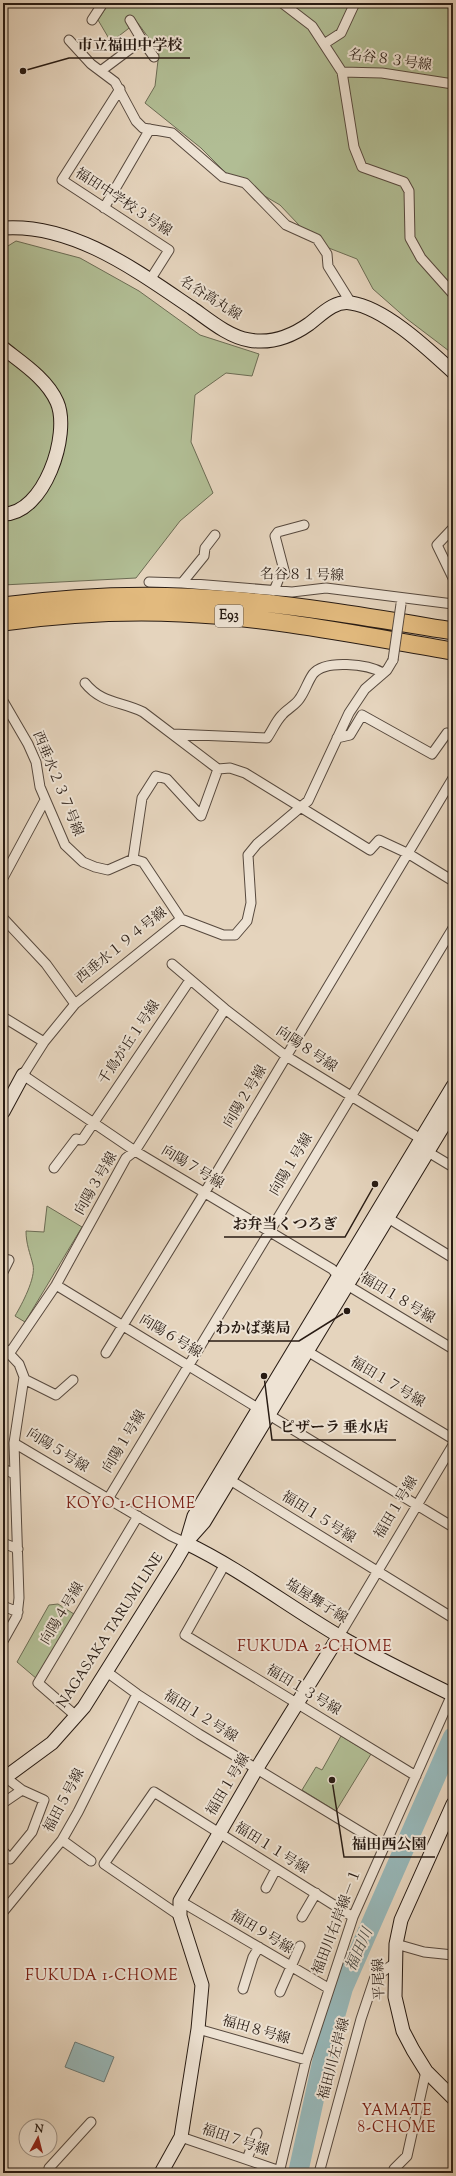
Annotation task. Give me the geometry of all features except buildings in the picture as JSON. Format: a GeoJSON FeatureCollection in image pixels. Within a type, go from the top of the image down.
{"type":"FeatureCollection","features":[{"type":"Feature","properties":{"kind":"highway","name":"E93"},"geometry":{"type":"LineString","coordinates":[[3,606],[80,598],[186,597],[278,604],[453,631]]}},
{"type":"Feature","properties":{"kind":"highway","name":"E93"},"geometry":{"type":"LineString","coordinates":[[3,622],[85,613],[181,612],[276,622],[453,651]]}},
{"type":"Feature","properties":{"kind":"street"},"geometry":{"type":"LineString","coordinates":[[92,20],[103,3]]}},
{"type":"Feature","properties":{"kind":"street","name":"名谷８３号線"},"geometry":{"type":"LineString","coordinates":[[282,3],[312,26],[342,72],[382,73],[453,84]]}},
{"type":"Feature","properties":{"kind":"street"},"geometry":{"type":"LineString","coordinates":[[324,44],[341,33],[353,3]]}},
{"type":"Feature","properties":{"kind":"street"},"geometry":{"type":"LineString","coordinates":[[130,20],[154,57]]}},
{"type":"Feature","properties":{"kind":"street"},"geometry":{"type":"LineString","coordinates":[[70,40],[91,64],[102,70],[120,89],[136,121],[143,128],[172,133],[223,177],[245,183],[286,225],[317,239],[327,254],[328,266],[351,303],[384,318],[416,339],[453,372]]}},
{"type":"Feature","properties":{"kind":"street"},"geometry":{"type":"LineString","coordinates":[[102,70],[142,40]]}},
{"type":"Feature","properties":{"kind":"street"},"geometry":{"type":"LineString","coordinates":[[342,72],[354,147],[362,167],[404,182],[409,191],[410,238],[421,258],[453,294]]}},
{"type":"Feature","properties":{"kind":"street","name":"福田中学校３号線"},"geometry":{"type":"LineString","coordinates":[[120,89],[62,180],[169,250],[150,280]]}},
{"type":"Feature","properties":{"kind":"street"},"geometry":{"type":"LineString","coordinates":[[104,208],[150,129]]}},
{"type":"Feature","properties":{"kind":"street","name":"名谷高丸線"},"geometry":{"type":"LineString","coordinates":[[3,228],[27,228],[55,234],[93,247],[150,280],[224,329],[249,340],[270,341],[289,336],[310,323],[321,312],[339,304],[351,303]]}},
{"type":"Feature","properties":{"kind":"street"},"geometry":{"type":"LineString","coordinates":[[3,348],[47,385],[58,403],[61,432],[56,457],[44,484],[27,505],[7,514],[3,514]]}},
{"type":"Feature","properties":{"kind":"street"},"geometry":{"type":"LineString","coordinates":[[274,590],[279,578],[285,574],[275,536],[278,532],[304,525]]}},
{"type":"Feature","properties":{"kind":"street"},"geometry":{"type":"LineString","coordinates":[[453,528],[437,545],[453,578]]}},
{"type":"Feature","properties":{"kind":"street"},"geometry":{"type":"LineString","coordinates":[[182,583],[204,556],[205,548],[215,535]]}},
{"type":"Feature","properties":{"kind":"street","name":"名谷８１号線"},"geometry":{"type":"LineString","coordinates":[[149,582],[182,583],[292,592],[326,588],[402,601],[453,604]]}},
{"type":"Feature","properties":{"kind":"street","name":"西垂水１９４号線"},"geometry":{"type":"LineString","coordinates":[[3,1112],[23,1075],[44,1042],[75,1004],[181,919],[224,935],[235,935],[247,921],[251,903],[248,855],[257,844],[308,801],[349,713],[365,689],[383,674],[393,660],[402,601]]}},
{"type":"Feature","properties":{"kind":"street"},"geometry":{"type":"LineString","coordinates":[[174,734],[267,738],[282,715],[300,700],[313,674],[322,666],[347,664],[364,666],[376,669],[383,674]]}},
{"type":"Feature","properties":{"kind":"street"},"geometry":{"type":"LineString","coordinates":[[85,683],[93,693],[109,701],[143,712],[174,734],[218,769],[230,768],[245,773],[370,850],[379,840],[408,854],[453,881]]}},
{"type":"Feature","properties":{"kind":"street","name":"西垂水２３７号線"},"geometry":{"type":"LineString","coordinates":[[3,701],[28,744],[36,762],[40,787],[65,845],[83,862],[108,870],[133,859]]}},
{"type":"Feature","properties":{"kind":"street"},"geometry":{"type":"LineString","coordinates":[[337,738],[350,735],[362,715],[432,754],[447,733]]}},
{"type":"Feature","properties":{"kind":"street"},"geometry":{"type":"LineString","coordinates":[[181,919],[143,862],[133,859],[142,798],[156,776],[167,779],[201,816],[218,769]]}},
{"type":"Feature","properties":{"kind":"street","name":"向陽２号線"},"geometry":{"type":"LineString","coordinates":[[106,1353],[205,1192],[453,778]]}},
{"type":"Feature","properties":{"kind":"street"},"geometry":{"type":"LineString","coordinates":[[3,878],[45,800]]}},
{"type":"Feature","properties":{"kind":"street"},"geometry":{"type":"LineString","coordinates":[[3,918],[46,964],[75,1004]]}},
{"type":"Feature","properties":{"kind":"street","name":"向陽１号線"},"geometry":{"type":"LineString","coordinates":[[108,1499],[350,1096],[453,928]]}},
{"type":"Feature","properties":{"kind":"street","name":"向陽８号線"},"geometry":{"type":"LineString","coordinates":[[172,964],[225,1009],[286,1056],[421,1139]]}},
{"type":"Feature","properties":{"kind":"street","name":"千鳥が丘１号線"},"geometry":{"type":"LineString","coordinates":[[54,1168],[76,1139],[82,1140],[190,980]]}},
{"type":"Feature","properties":{"kind":"street","name":"向陽３号線"},"geometry":{"type":"LineString","coordinates":[[6,1351],[56,1284],[126,1158],[135,1151],[225,1009]]}},
{"type":"Feature","properties":{"kind":"street"},"geometry":{"type":"LineString","coordinates":[[3,1017],[44,1042]]}},
{"type":"Feature","properties":{"kind":"street","name":"向陽７号線"},"geometry":{"type":"LineString","coordinates":[[23,1075],[135,1151],[339,1274],[347,1285]]}},
{"type":"Feature","properties":{"kind":"street","name":"NAGASAKA TARUMI LINE"},"geometry":{"type":"LineString","coordinates":[[4,1778],[43,1750],[62,1733],[107,1672],[186,1543],[204,1522],[230,1480],[264,1412],[339,1274],[453,1086]]}},
{"type":"Feature","properties":{"kind":"street","name":"NAGASAKA TARUMI LINE"},"geometry":{"type":"LineString","coordinates":[[186,1543],[194,1516],[264,1412],[308,1351],[453,1110]]}},
{"type":"Feature","properties":{"kind":"street"},"geometry":{"type":"LineString","coordinates":[[421,1139],[428,1152],[453,1167]]}},
{"type":"Feature","properties":{"kind":"street"},"geometry":{"type":"LineString","coordinates":[[388,1218],[453,1258]]}},
{"type":"Feature","properties":{"kind":"street"},"geometry":{"type":"LineString","coordinates":[[3,1272],[6,1259]]}},
{"type":"Feature","properties":{"kind":"street","name":"向陽６号線"},"geometry":{"type":"LineString","coordinates":[[56,1284],[453,1527]]}},
{"type":"Feature","properties":{"kind":"street","name":"福田１８号線"},"geometry":{"type":"LineString","coordinates":[[347,1285],[453,1349]]}},
{"type":"Feature","properties":{"kind":"street"},"geometry":{"type":"LineString","coordinates":[[6,1351],[19,1364],[24,1379],[56,1395],[73,1380]]}},
{"type":"Feature","properties":{"kind":"street","name":"福田１７号線"},"geometry":{"type":"LineString","coordinates":[[308,1351],[453,1439]]}},
{"type":"Feature","properties":{"kind":"street","name":"向陽５号線"},"geometry":{"type":"LineString","coordinates":[[24,1379],[18,1408],[14,1443],[186,1543]]}},
{"type":"Feature","properties":{"kind":"street"},"geometry":{"type":"LineString","coordinates":[[3,1641],[18,1612],[19,1598],[14,1443]]}},
{"type":"Feature","properties":{"kind":"street","name":"福田１号線"},"geometry":{"type":"LineString","coordinates":[[161,2173],[181,2137],[198,2029],[202,1985],[180,1916],[180,1901],[257,1768],[339,1636],[453,1445]]}},
{"type":"Feature","properties":{"kind":"street"},"geometry":{"type":"LineString","coordinates":[[3,1469],[15,1474]]}},
{"type":"Feature","properties":{"kind":"street","name":"福田１５号線"},"geometry":{"type":"LineString","coordinates":[[230,1480],[453,1618]]}},
{"type":"Feature","properties":{"kind":"street","name":"向陽４号線"},"geometry":{"type":"LineString","coordinates":[[76,1716],[38,1684],[138,1516]]}},
{"type":"Feature","properties":{"kind":"street"},"geometry":{"type":"LineString","coordinates":[[3,1543],[18,1549]]}},
{"type":"Feature","properties":{"kind":"street","name":"塩屋舞子線"},"geometry":{"type":"LineString","coordinates":[[186,1543],[225,1564],[339,1636],[395,1668],[453,1694]]}},
{"type":"Feature","properties":{"kind":"street","name":"福田１３号線"},"geometry":{"type":"LineString","coordinates":[[225,1564],[185,1635],[416,1776]]}},
{"type":"Feature","properties":{"kind":"street"},"geometry":{"type":"LineString","coordinates":[[3,1606],[18,1612]]}},
{"type":"Feature","properties":{"kind":"street","name":"福田１２号線"},"geometry":{"type":"LineString","coordinates":[[107,1672],[137,1694],[384,1846]]}},
{"type":"Feature","properties":{"kind":"street","name":"福田５号線"},"geometry":{"type":"LineString","coordinates":[[3,1912],[62,1840],[78,1812],[137,1694]]}},
{"type":"Feature","properties":{"kind":"street","name":"福田川右岸線－１"},"geometry":{"type":"LineString","coordinates":[[279,2172],[306,2060],[328,1988],[353,1917],[453,1694]]}},
{"type":"Feature","properties":{"kind":"street"},"geometry":{"type":"LineString","coordinates":[[3,1851],[10,1859],[17,1852],[32,1832],[44,1800],[22,1790],[4,1778]]}},
{"type":"Feature","properties":{"kind":"street"},"geometry":{"type":"LineString","coordinates":[[3,1803],[22,1790]]}},
{"type":"Feature","properties":{"kind":"street","name":"福田１１号線"},"geometry":{"type":"LineString","coordinates":[[180,1916],[104,1864],[154,1792],[353,1917]]}},
{"type":"Feature","properties":{"kind":"street","name":"平尾線"},"geometry":{"type":"LineString","coordinates":[[453,1804],[400,1920],[396,1944],[395,1963],[395,1997],[403,2031],[426,2071],[453,2098]]}},
{"type":"Feature","properties":{"kind":"street"},"geometry":{"type":"LineString","coordinates":[[62,1840],[91,1861]]}},
{"type":"Feature","properties":{"kind":"street"},"geometry":{"type":"LineString","coordinates":[[266,1888],[276,1869]]}},
{"type":"Feature","properties":{"kind":"street"},"geometry":{"type":"LineString","coordinates":[[302,1917],[316,1893]]}},
{"type":"Feature","properties":{"kind":"street","name":"福田９号線"},"geometry":{"type":"LineString","coordinates":[[180,1901],[328,1988]]}},
{"type":"Feature","properties":{"kind":"street"},"geometry":{"type":"LineString","coordinates":[[396,1944],[424,1952],[453,1955]]}},
{"type":"Feature","properties":{"kind":"street"},"geometry":{"type":"LineString","coordinates":[[280,1992],[300,1946]]}},
{"type":"Feature","properties":{"kind":"street"},"geometry":{"type":"LineString","coordinates":[[243,1989],[253,1957],[259,1947]]}},
{"type":"Feature","properties":{"kind":"street","name":"福田川左岸線"},"geometry":{"type":"LineString","coordinates":[[319,2173],[375,1976],[395,1963]]}},
{"type":"Feature","properties":{"kind":"street","name":"福田８号線"},"geometry":{"type":"LineString","coordinates":[[198,2029],[306,2060]]}},
{"type":"Feature","properties":{"kind":"street"},"geometry":{"type":"LineString","coordinates":[[394,2173],[394,2169],[407,2156],[426,2071]]}},
{"type":"Feature","properties":{"kind":"street"},"geometry":{"type":"LineString","coordinates":[[48,2173],[49,2168],[91,2122]]}},
{"type":"Feature","properties":{"kind":"street"},"geometry":{"type":"LineString","coordinates":[[247,2159],[257,2133]]}},
{"type":"Feature","properties":{"kind":"street","name":"福田７号線"},"geometry":{"type":"LineString","coordinates":[[181,2137],[247,2159],[279,2172]]}},
{"type":"Feature","properties":{"kind":"green space"},"geometry":{"type":"Polygon","coordinates":[[[109,3],[453,3],[453,354],[407,319],[373,289],[357,259],[316,243],[280,205],[227,174],[201,148],[145,103],[155,86],[159,52],[137,22],[111,42],[98,20],[109,3]]]}},
{"type":"Feature","properties":{"kind":"green space"},"geometry":{"type":"Polygon","coordinates":[[[16,241],[80,258],[139,291],[200,335],[259,354],[252,376],[226,373],[195,395],[191,442],[213,493],[180,521],[136,578],[3,585],[3,249],[16,241]]]}},
{"type":"Feature","properties":{"kind":"green space"},"geometry":{"type":"Polygon","coordinates":[[[47,1206],[82,1227],[25,1322],[15,1316],[28,1291],[33,1270],[27,1244],[26,1231],[44,1232],[47,1206]]]}},
{"type":"Feature","properties":{"kind":"green space"},"geometry":{"type":"Polygon","coordinates":[[[58,1604],[74,1614],[37,1679],[17,1662],[49,1605],[58,1604]]]}},
{"type":"Feature","properties":{"kind":"green space"},"geometry":{"type":"Polygon","coordinates":[[[341,1736],[371,1754],[336,1811],[302,1790],[316,1767],[322,1770],[341,1736]]]}},
{"type":"Feature","properties":{"kind":"water"},"geometry":{"type":"Polygon","coordinates":[[[75,2042],[114,2057],[104,2082],[65,2067],[75,2042]]]}},
{"type":"Feature","properties":{"kind":"waterway","name":"福田川"},"geometry":{"type":"LineString","coordinates":[[298,2173],[323,2058],[343,1988],[453,1737]]}},
{"type":"Feature","properties":{"kind":"place","name":"市立福田中学校"},"geometry":{"type":"Point","coordinates":[23,71]}},
{"type":"Feature","properties":{"kind":"place","name":"お弁当くつろぎ"},"geometry":{"type":"Point","coordinates":[375,1184]}},
{"type":"Feature","properties":{"kind":"place","name":"わかば薬局"},"geometry":{"type":"Point","coordinates":[347,1311]}},
{"type":"Feature","properties":{"kind":"place","name":"ピザーラ 垂水店"},"geometry":{"type":"Point","coordinates":[264,1376]}},
{"type":"Feature","properties":{"kind":"place","name":"福田西公園"},"geometry":{"type":"Point","coordinates":[332,1780]}},
{"type":"Feature","properties":{"kind":"district","name":"KOYO 1-CHOME"},"geometry":{"type":"Point","coordinates":[131,1504]}},
{"type":"Feature","properties":{"kind":"district","name":"FUKUDA 2-CHOME"},"geometry":{"type":"Point","coordinates":[315,1647]}},
{"type":"Feature","properties":{"kind":"district","name":"FUKUDA 1-CHOME"},"geometry":{"type":"Point","coordinates":[102,1976]}},
{"type":"Feature","properties":{"kind":"district","name":"YAMATE 8-CHOME"},"geometry":{"type":"Point","coordinates":[397,2120]}}]}
